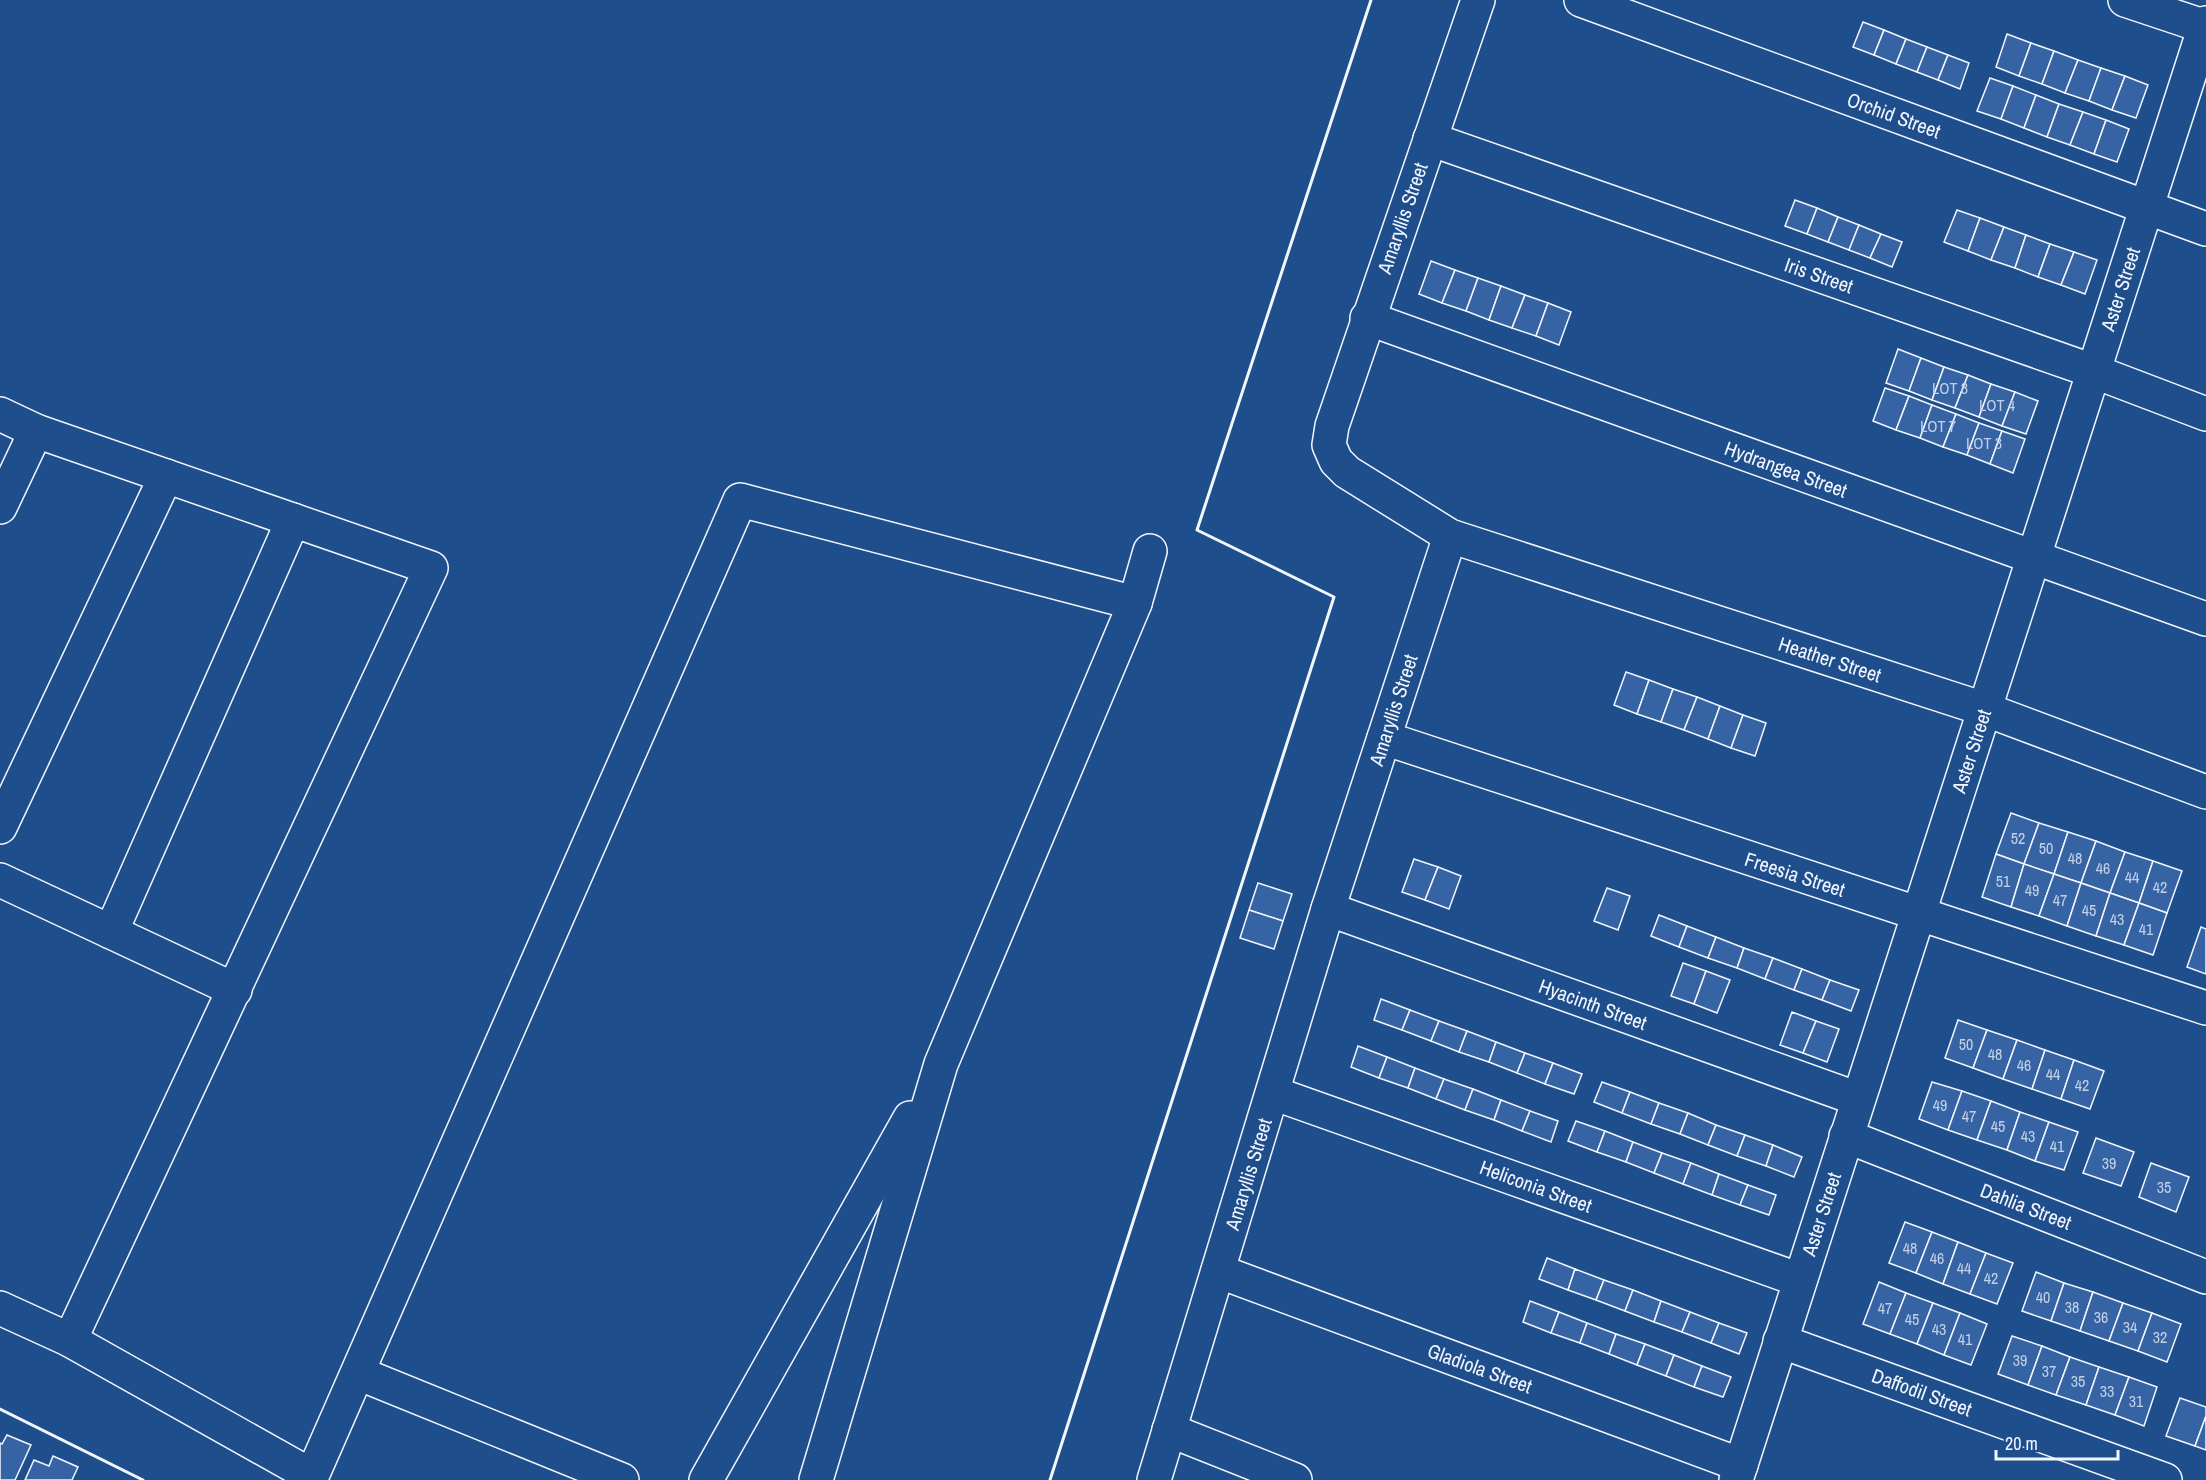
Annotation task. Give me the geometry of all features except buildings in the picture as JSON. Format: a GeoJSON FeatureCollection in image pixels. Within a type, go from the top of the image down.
{"type":"FeatureCollection","features":[{"type":"Feature","properties":{"kind":"street","name":"Amaryllis Street"},"geometry":{"type":"LineString","coordinates":[[1154,1480],[1328,909],[1450,536],[1347,472],[1336,461],[1329,445],[1332,426],[1367,318],[1478,0]]}},
{"type":"Feature","properties":{"kind":"street","name":"Orchid Street"},"geometry":{"type":"LineString","coordinates":[[1581,0],[2206,229]]}},
{"type":"Feature","properties":{"kind":"street"},"geometry":{"type":"LineString","coordinates":[[2124,0],[2206,26]]}},
{"type":"Feature","properties":{"kind":"street","name":"Aster Street"},"geometry":{"type":"LineString","coordinates":[[1738,1472],[2206,26]]}},
{"type":"Feature","properties":{"kind":"street","name":"Iris Street"},"geometry":{"type":"LineString","coordinates":[[1430,139],[2093,371],[2206,414]]}},
{"type":"Feature","properties":{"kind":"street","name":"Hydrangea Street"},"geometry":{"type":"LineString","coordinates":[[1367,318],[2206,619]]}},
{"type":"Feature","properties":{"kind":"street"},"geometry":{"type":"LineString","coordinates":[[0,414],[36,431],[431,568],[70,1340]]}},
{"type":"Feature","properties":{"kind":"street"},"geometry":{"type":"LineString","coordinates":[[0,507],[36,431]]}},
{"type":"Feature","properties":{"kind":"street"},"geometry":{"type":"LineString","coordinates":[[0,828],[166,476]]}},
{"type":"Feature","properties":{"kind":"street"},"geometry":{"type":"LineString","coordinates":[[0,1308],[70,1340],[312,1476],[740,500],[1135,603]]}},
{"type":"Feature","properties":{"kind":"street"},"geometry":{"type":"LineString","coordinates":[[111,932],[293,520]]}},
{"type":"Feature","properties":{"kind":"street","name":"Heather Street"},"geometry":{"type":"LineString","coordinates":[[1450,536],[1984,709],[2206,792]]}},
{"type":"Feature","properties":{"kind":"street"},"geometry":{"type":"LineString","coordinates":[[816,1480],[941,1064],[1135,603],[1150,550]]}},
{"type":"Feature","properties":{"kind":"street","name":"Freesia Street"},"geometry":{"type":"LineString","coordinates":[[1384,738],[2206,1008]]}},
{"type":"Feature","properties":{"kind":"street"},"geometry":{"type":"LineString","coordinates":[[0,880],[235,990]]}},
{"type":"Feature","properties":{"kind":"street","name":"Hyacinth Street"},"geometry":{"type":"LineString","coordinates":[[1328,909],[1858,1099]]}},
{"type":"Feature","properties":{"kind":"street"},"geometry":{"type":"LineString","coordinates":[[706,1480],[941,1064]]}},
{"type":"Feature","properties":{"kind":"street","name":"Heliconia Street"},"geometry":{"type":"LineString","coordinates":[[1273,1092],[1800,1280]]}},
{"type":"Feature","properties":{"kind":"street","name":"Dahlia Street"},"geometry":{"type":"LineString","coordinates":[[1846,1136],[2206,1277]]}},
{"type":"Feature","properties":{"kind":"street","name":"Gladiola Street"},"geometry":{"type":"LineString","coordinates":[[1218,1270],[1738,1472]]}},
{"type":"Feature","properties":{"kind":"street","name":"Daffodil Street"},"geometry":{"type":"LineString","coordinates":[[1780,1341],[2164,1480]]}},
{"type":"Feature","properties":{"kind":"street"},"geometry":{"type":"LineString","coordinates":[[358,1373],[622,1480]]}},
{"type":"Feature","properties":{"kind":"street"},"geometry":{"type":"LineString","coordinates":[[1169,1430],[1295,1480]]}},
{"type":"Feature","properties":{"kind":"wall"},"geometry":{"type":"LineString","coordinates":[[1050,1480],[1334,597],[1197,530],[1371,0]]}},
{"type":"Feature","properties":{"kind":"wall"},"geometry":{"type":"LineString","coordinates":[[0,1409],[143,1480]]}}]}
